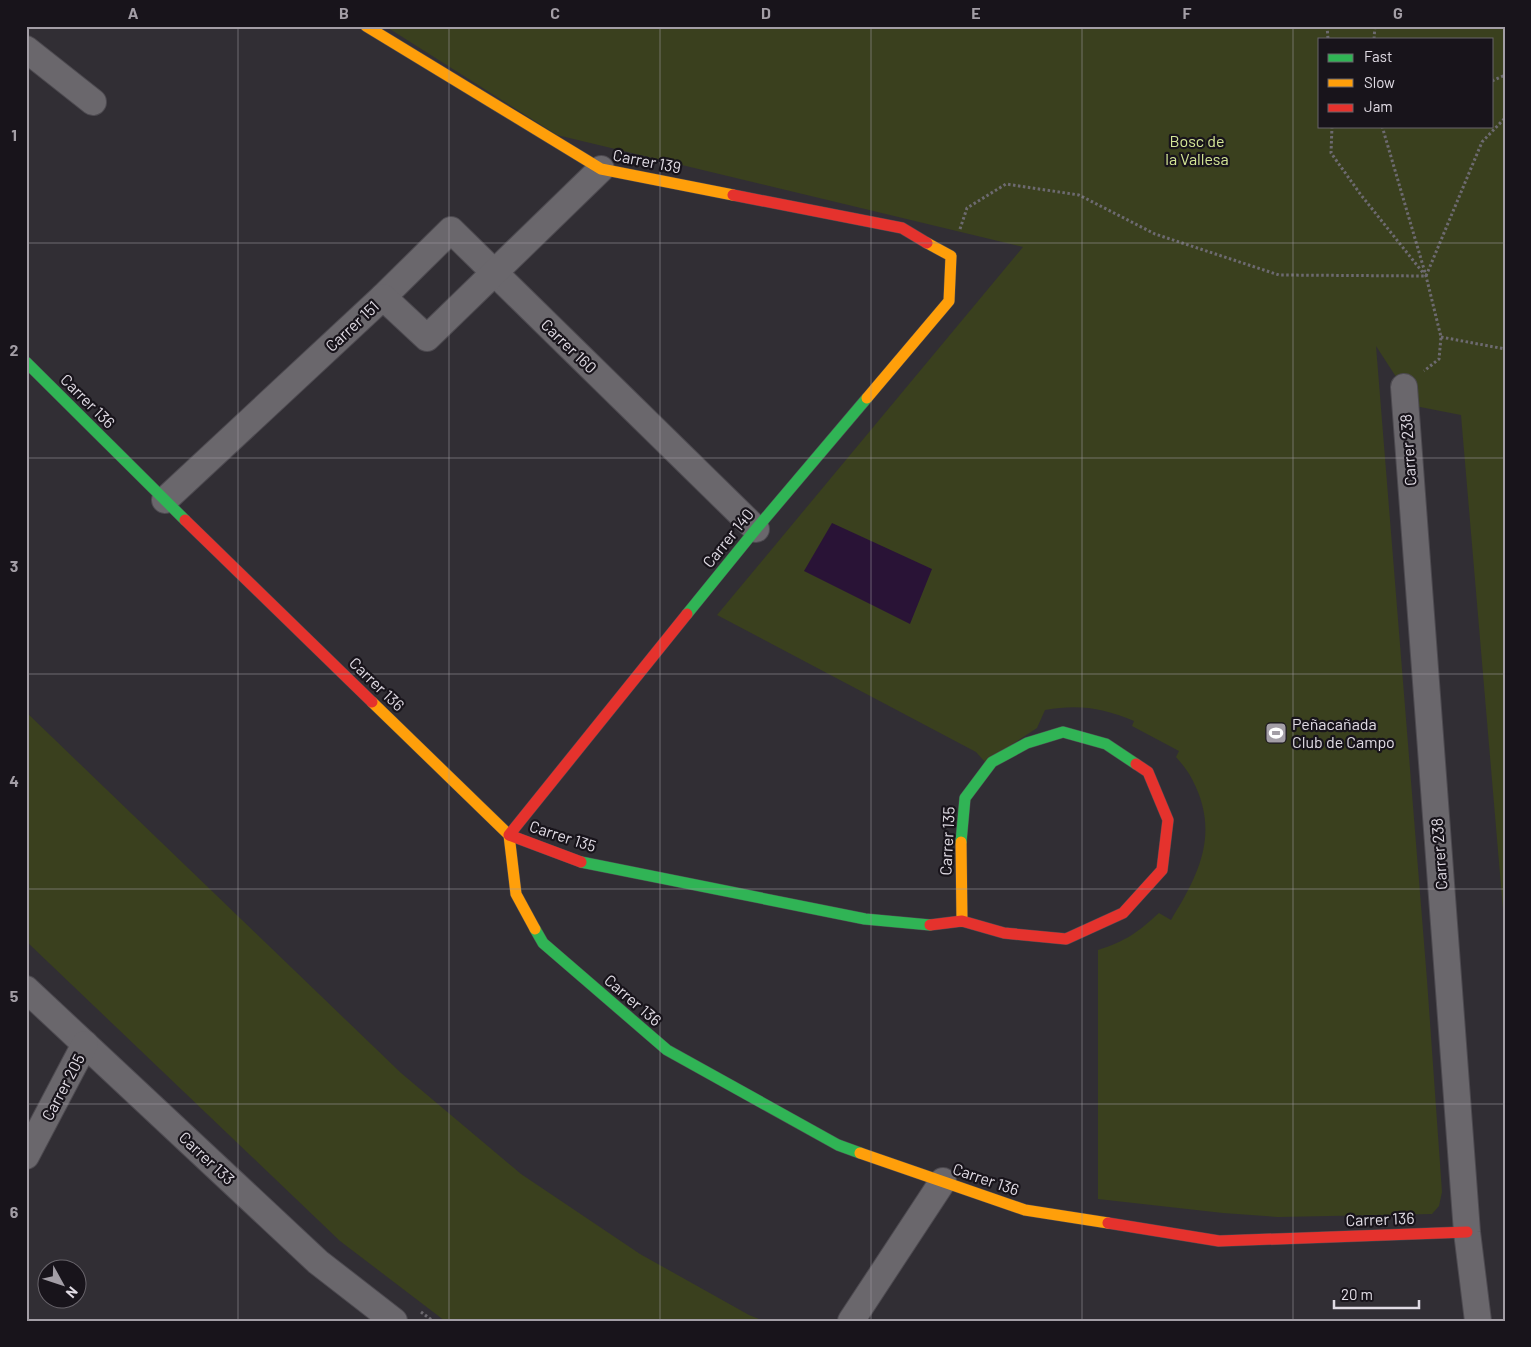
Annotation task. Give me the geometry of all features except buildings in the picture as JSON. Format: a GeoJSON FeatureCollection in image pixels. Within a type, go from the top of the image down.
{"type":"FeatureCollection","features":[{"type":"Feature","properties":{"kind":"street","name":"Carrer 139"},"geometry":{"type":"LineString","coordinates":[[366,26],[601,169],[902,228],[951,256]]}},
{"type":"Feature","properties":{"kind":"street"},"geometry":{"type":"LineString","coordinates":[[26,49],[93,102]]}},
{"type":"Feature","properties":{"kind":"street","name":"Carrer 151"},"geometry":{"type":"LineString","coordinates":[[165,500],[383,296],[426,338],[601,169]]}},
{"type":"Feature","properties":{"kind":"street","name":"Carrer 160"},"geometry":{"type":"LineString","coordinates":[[383,296],[451,230],[756,529]]}},
{"type":"Feature","properties":{"kind":"street","name":"Carrer 140"},"geometry":{"type":"LineString","coordinates":[[509,836],[756,529],[949,301],[951,256]]}},
{"type":"Feature","properties":{"kind":"street","name":"Carrer 136"},"geometry":{"type":"LineString","coordinates":[[26,362],[509,836],[516,894],[543,943],[667,1050],[838,1144],[1025,1210],[1219,1241],[1467,1232]]}},
{"type":"Feature","properties":{"kind":"street","name":"Carrer 238"},"geometry":{"type":"LineString","coordinates":[[1404,387],[1467,1232],[1478,1321]]}},
{"type":"Feature","properties":{"kind":"street","name":"Carrer 135"},"geometry":{"type":"LineString","coordinates":[[509,836],[576,861],[865,919],[930,926],[962,921],[1004,933],[1066,939],[1123,913],[1162,870],[1168,820],[1148,772],[1106,744],[1064,732],[1027,743],[992,762],[965,798],[960,851],[962,921]]}},
{"type":"Feature","properties":{"kind":"street","name":"Carrer 133"},"geometry":{"type":"LineString","coordinates":[[26,989],[318,1262],[394,1321]]}},
{"type":"Feature","properties":{"kind":"street","name":"Carrer 205"},"geometry":{"type":"LineString","coordinates":[[26,1156],[85,1044]]}},
{"type":"Feature","properties":{"kind":"street"},"geometry":{"type":"LineString","coordinates":[[851,1321],[943,1181]]}},
{"type":"Feature","properties":{"kind":"path"},"geometry":{"type":"LineString","coordinates":[[1426,276],[1482,142],[1505,118]]}},
{"type":"Feature","properties":{"kind":"path"},"geometry":{"type":"LineString","coordinates":[[1332,128],[1331,153],[1361,195],[1426,276]]}},
{"type":"Feature","properties":{"kind":"path"},"geometry":{"type":"LineString","coordinates":[[1383,128],[1426,276],[1441,337],[1439,359],[1404,387]]}},
{"type":"Feature","properties":{"kind":"path"},"geometry":{"type":"LineString","coordinates":[[951,256],[967,208],[1006,184],[1079,195],[1155,234],[1279,275],[1426,276]]}},
{"type":"Feature","properties":{"kind":"path"},"geometry":{"type":"LineString","coordinates":[[1441,337],[1505,349]]}},
{"type":"Feature","properties":{"kind":"green space","name":"Peñacañada Club de Campo"},"geometry":{"type":"Polygon","coordinates":[[[385,26],[1505,26],[1505,933],[1461,415],[1415,406],[1376,346],[1427,980],[1442,1192],[1439,1206],[1432,1214],[1278,1217],[1098,1199],[1098,950],[1131,936],[1159,913],[1171,920],[1198,869],[1203,852],[1205,817],[1192,779],[1176,757],[1179,751],[1132,726],[1134,721],[1101,710],[1069,707],[1045,710],[1037,728],[985,762],[976,752],[717,615],[1023,247],[557,135],[385,26]]]}},
{"type":"Feature","properties":{"kind":"green space"},"geometry":{"type":"Polygon","coordinates":[[[26,712],[401,1073],[521,1174],[640,1254],[749,1315],[764,1321],[445,1321],[340,1241],[26,941],[26,712]]]}},
{"type":"Feature","properties":{"kind":"shaded area"},"geometry":{"type":"Polygon","coordinates":[[[832,523],[932,569],[910,624],[804,571],[832,523]]]}},
{"type":"Feature","properties":{"kind":"traffic: fast"},"geometry":{"type":"LineString","coordinates":[[26,362],[185,520]]}},
{"type":"Feature","properties":{"kind":"traffic: fast"},"geometry":{"type":"LineString","coordinates":[[687,614],[867,398]]}},
{"type":"Feature","properties":{"kind":"traffic: fast"},"geometry":{"type":"LineString","coordinates":[[961,842],[965,798],[992,762],[1027,743],[1063,732],[1106,744],[1136,764]]}},
{"type":"Feature","properties":{"kind":"traffic: fast"},"geometry":{"type":"LineString","coordinates":[[581,862],[865,919],[930,925]]}},
{"type":"Feature","properties":{"kind":"traffic: fast"},"geometry":{"type":"LineString","coordinates":[[535,929],[543,943],[667,1050],[838,1145],[860,1153]]}},
{"type":"Feature","properties":{"kind":"traffic: slow"},"geometry":{"type":"LineString","coordinates":[[366,26],[601,169],[733,195]]}},
{"type":"Feature","properties":{"kind":"traffic: slow"},"geometry":{"type":"LineString","coordinates":[[867,398],[949,301],[951,256],[927,243]]}},
{"type":"Feature","properties":{"kind":"traffic: slow"},"geometry":{"type":"LineString","coordinates":[[372,702],[509,835],[516,894],[535,929]]}},
{"type":"Feature","properties":{"kind":"traffic: slow"},"geometry":{"type":"LineString","coordinates":[[961,842],[962,921]]}},
{"type":"Feature","properties":{"kind":"traffic: slow"},"geometry":{"type":"LineString","coordinates":[[860,1153],[1025,1210],[1108,1223]]}},
{"type":"Feature","properties":{"kind":"traffic: jam"},"geometry":{"type":"LineString","coordinates":[[733,195],[902,228],[927,243]]}},
{"type":"Feature","properties":{"kind":"traffic: jam"},"geometry":{"type":"LineString","coordinates":[[185,520],[372,702]]}},
{"type":"Feature","properties":{"kind":"traffic: jam"},"geometry":{"type":"LineString","coordinates":[[581,862],[509,835],[687,614]]}},
{"type":"Feature","properties":{"kind":"traffic: jam"},"geometry":{"type":"LineString","coordinates":[[930,925],[962,921],[1004,933],[1066,939],[1123,913],[1162,870],[1168,820],[1148,772],[1136,764]]}},
{"type":"Feature","properties":{"kind":"traffic: jam"},"geometry":{"type":"LineString","coordinates":[[1108,1223],[1219,1241],[1467,1232]]}},
{"type":"Feature","properties":{"kind":"place","name":"Peñacañada Club de Campo"},"geometry":{"type":"Point","coordinates":[1276,733]}},
{"type":"Feature","properties":{"kind":"park label","name":"Bosc de la Vallesa"},"geometry":{"type":"Point","coordinates":[1197,150]}}]}
